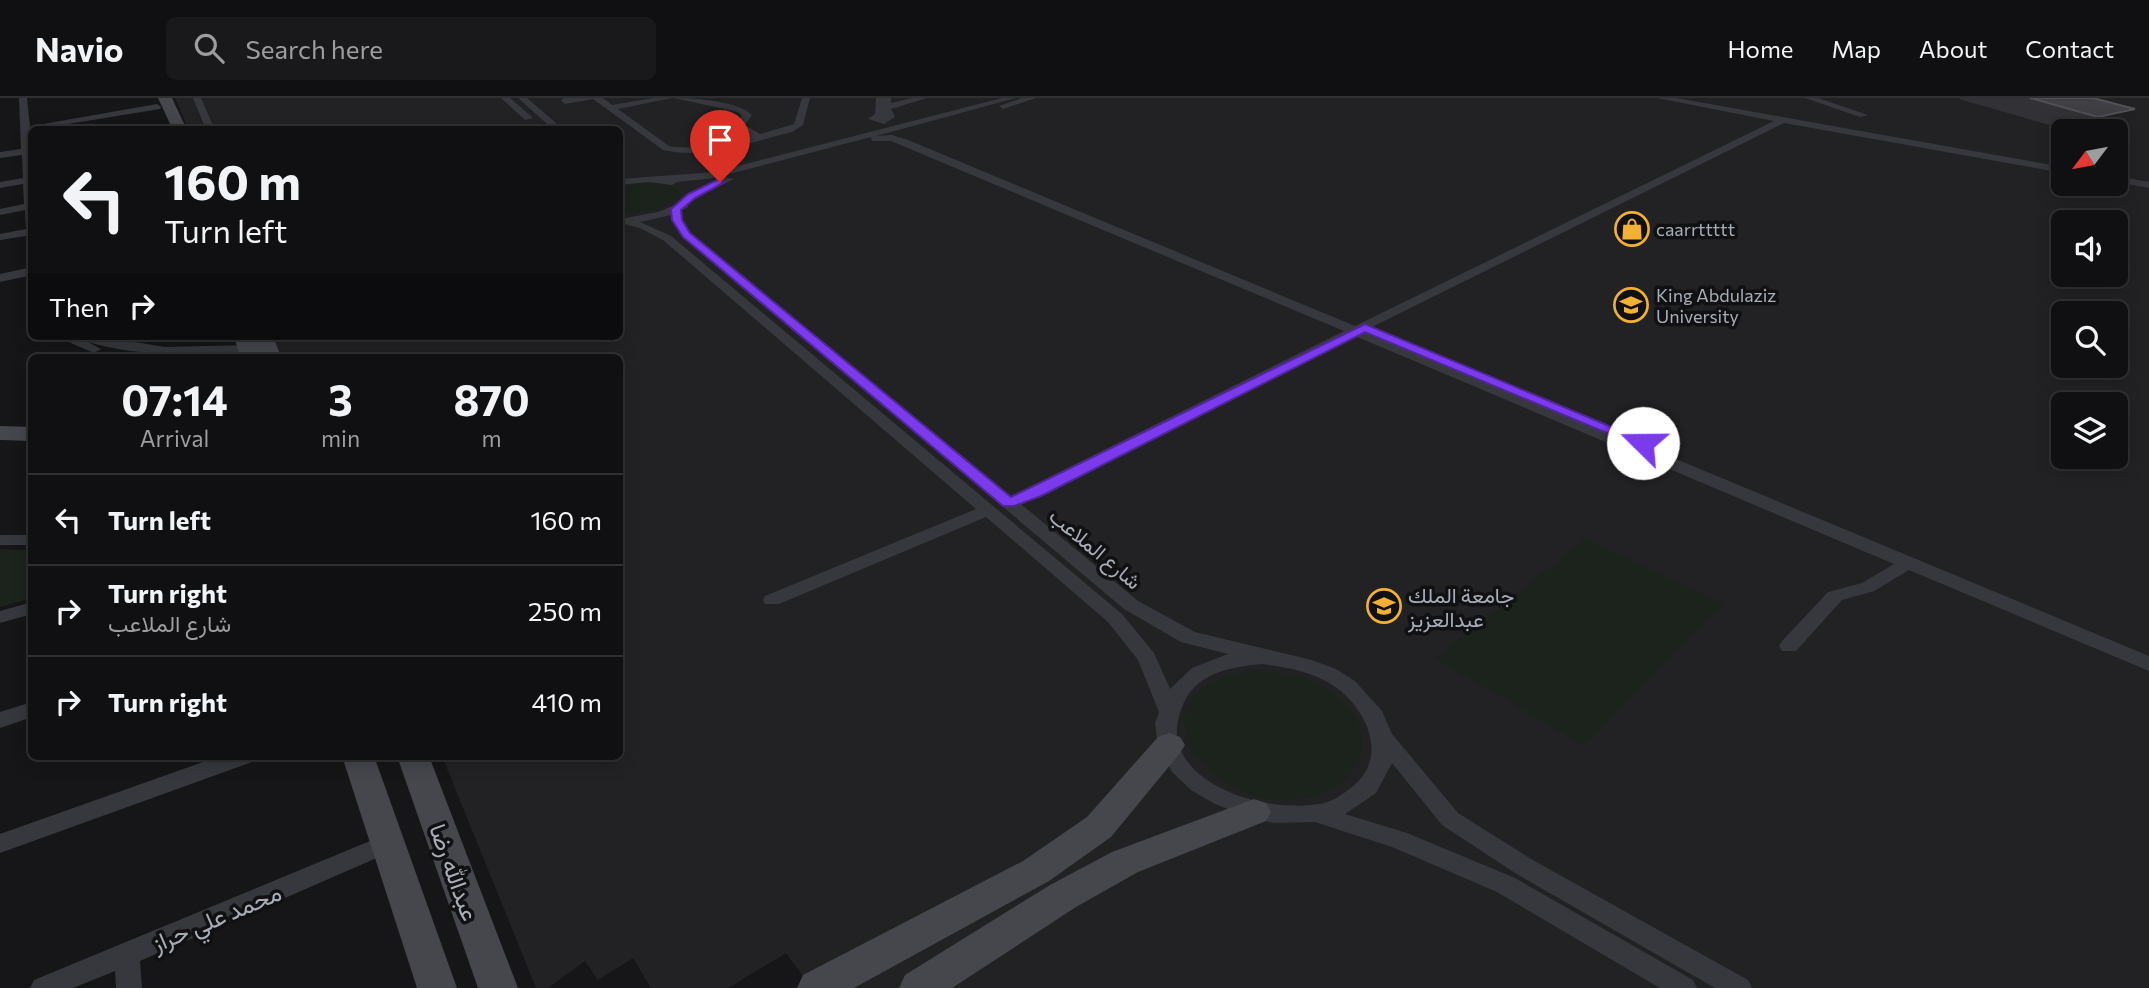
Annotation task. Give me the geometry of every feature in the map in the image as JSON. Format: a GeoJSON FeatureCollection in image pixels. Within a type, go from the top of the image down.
{"type":"FeatureCollection","features":[{"type":"Feature","properties":{"kind":"street"},"geometry":{"type":"LineString","coordinates":[[23,98],[28,142]]}},
{"type":"Feature","properties":{"kind":"street"},"geometry":{"type":"LineString","coordinates":[[197,98],[209,126]]}},
{"type":"Feature","properties":{"kind":"street"},"geometry":{"type":"LineString","coordinates":[[505,98],[532,122]]}},
{"type":"Feature","properties":{"kind":"street"},"geometry":{"type":"LineString","coordinates":[[522,98],[555,126]]}},
{"type":"Feature","properties":{"kind":"street"},"geometry":{"type":"LineString","coordinates":[[568,98],[565,101],[589,98]]}},
{"type":"Feature","properties":{"kind":"street"},"geometry":{"type":"LineString","coordinates":[[597,98],[666,148],[700,150],[798,125],[806,98]]}},
{"type":"Feature","properties":{"kind":"street"},"geometry":{"type":"LineString","coordinates":[[611,108],[668,98]]}},
{"type":"Feature","properties":{"kind":"street"},"geometry":{"type":"LineString","coordinates":[[678,98],[741,110],[747,115],[747,119],[740,126],[758,137]]}},
{"type":"Feature","properties":{"kind":"street"},"geometry":{"type":"LineString","coordinates":[[886,102],[912,98]]}},
{"type":"Feature","properties":{"kind":"street"},"geometry":{"type":"LineString","coordinates":[[886,102],[923,98]]}},
{"type":"Feature","properties":{"kind":"street"},"geometry":{"type":"LineString","coordinates":[[623,182],[714,175],[1012,98]]}},
{"type":"Feature","properties":{"kind":"street"},"geometry":{"type":"LineString","coordinates":[[623,221],[643,219],[676,209],[691,196],[720,182],[761,168],[1032,98]]}},
{"type":"Feature","properties":{"kind":"street"},"geometry":{"type":"LineString","coordinates":[[1661,98],[2051,165]]}},
{"type":"Feature","properties":{"kind":"street"},"geometry":{"type":"LineString","coordinates":[[1685,98],[1717,101],[2051,165]]}},
{"type":"Feature","properties":{"kind":"street"},"geometry":{"type":"LineString","coordinates":[[1809,98],[1863,115]]}},
{"type":"Feature","properties":{"kind":"street"},"geometry":{"type":"LineString","coordinates":[[36,124],[158,101]]}},
{"type":"Feature","properties":{"kind":"street"},"geometry":{"type":"LineString","coordinates":[[158,101],[165,126]]}},
{"type":"Feature","properties":{"kind":"street"},"geometry":{"type":"LineString","coordinates":[[158,101],[177,126]]}},
{"type":"Feature","properties":{"kind":"street"},"geometry":{"type":"LineString","coordinates":[[1009,503],[1035,493],[1783,120]]}},
{"type":"Feature","properties":{"kind":"street"},"geometry":{"type":"LineString","coordinates":[[906,131],[904,135],[913,139],[2149,664]]}},
{"type":"Feature","properties":{"kind":"street"},"geometry":{"type":"LineString","coordinates":[[875,139],[892,138],[905,142],[2149,652]]}},
{"type":"Feature","properties":{"kind":"street"},"geometry":{"type":"LineString","coordinates":[[0,155],[28,151]]}},
{"type":"Feature","properties":{"kind":"street"},"geometry":{"type":"LineString","coordinates":[[623,176],[636,180]]}},
{"type":"Feature","properties":{"kind":"street"},"geometry":{"type":"LineString","coordinates":[[2128,177],[2149,181]]}},
{"type":"Feature","properties":{"kind":"street"},"geometry":{"type":"LineString","coordinates":[[0,183],[28,178]]}},
{"type":"Feature","properties":{"kind":"street"},"geometry":{"type":"LineString","coordinates":[[2128,178],[2149,181]]}},
{"type":"Feature","properties":{"kind":"street"},"geometry":{"type":"LineString","coordinates":[[661,180],[685,186],[691,196]]}},
{"type":"Feature","properties":{"kind":"street"},"geometry":{"type":"LineString","coordinates":[[0,212],[28,209]]}},
{"type":"Feature","properties":{"kind":"street","name":"شارع الملاعب"},"geometry":{"type":"LineString","coordinates":[[676,209],[677,220],[687,235],[1131,605],[1188,638],[1263,657]]}},
{"type":"Feature","properties":{"kind":"street","name":"شارع الملاعب"},"geometry":{"type":"LineString","coordinates":[[623,221],[644,226],[667,238],[1115,618],[1147,658],[1168,709]]}},
{"type":"Feature","properties":{"kind":"street"},"geometry":{"type":"LineString","coordinates":[[0,237],[28,232]]}},
{"type":"Feature","properties":{"kind":"street"},"geometry":{"type":"LineString","coordinates":[[0,275],[28,270]]}},
{"type":"Feature","properties":{"kind":"street"},"geometry":{"type":"LineString","coordinates":[[72,340],[105,353],[118,354]]}},
{"type":"Feature","properties":{"kind":"street"},"geometry":{"type":"LineString","coordinates":[[95,340],[117,347],[153,351],[251,344],[266,354]]}},
{"type":"Feature","properties":{"kind":"street"},"geometry":{"type":"LineString","coordinates":[[0,433],[28,434]]}},
{"type":"Feature","properties":{"kind":"street"},"geometry":{"type":"LineString","coordinates":[[0,451],[28,452]]}},
{"type":"Feature","properties":{"kind":"street"},"geometry":{"type":"LineString","coordinates":[[772,600],[988,510]]}},
{"type":"Feature","properties":{"kind":"street"},"geometry":{"type":"LineString","coordinates":[[0,540],[28,540]]}},
{"type":"Feature","properties":{"kind":"street"},"geometry":{"type":"LineString","coordinates":[[1789,646],[1835,596],[1868,587],[1909,564]]}},
{"type":"Feature","properties":{"kind":"street"},"geometry":{"type":"LineString","coordinates":[[0,617],[28,609]]}},
{"type":"Feature","properties":{"kind":"street"},"geometry":{"type":"LineString","coordinates":[[1384,739],[1382,764],[1370,786],[1348,803],[1317,814],[1286,816],[1254,812],[1224,801],[1199,785],[1180,766],[1169,745],[1166,726],[1168,709],[1181,687],[1203,670],[1231,660],[1263,657],[1296,662],[1328,673],[1355,691],[1375,714],[1384,739],[1451,819],[1522,866],[1739,988]]}},
{"type":"Feature","properties":{"kind":"street"},"geometry":{"type":"LineString","coordinates":[[0,720],[28,710]]}},
{"type":"Feature","properties":{"kind":"street"},"geometry":{"type":"LineString","coordinates":[[817,988],[1036,871],[1099,827],[1169,745]]}},
{"type":"Feature","properties":{"kind":"street"},"geometry":{"type":"LineString","coordinates":[[0,844],[233,760]]}},
{"type":"Feature","properties":{"kind":"street"},"geometry":{"type":"LineString","coordinates":[[359,760],[437,988]]}},
{"type":"Feature","properties":{"kind":"street","name":"عبدالله رضا"},"geometry":{"type":"LineString","coordinates":[[414,760],[498,988]]}},
{"type":"Feature","properties":{"kind":"street"},"geometry":{"type":"LineString","coordinates":[[919,988],[1063,896],[1125,862],[1254,812]]}},
{"type":"Feature","properties":{"kind":"street"},"geometry":{"type":"LineString","coordinates":[[1317,814],[1399,839],[1506,885],[1684,988]]}},
{"type":"Feature","properties":{"kind":"street","name":"محمد علي حراز"},"geometry":{"type":"LineString","coordinates":[[43,988],[128,955],[387,843]]}},
{"type":"Feature","properties":{"kind":"street"},"geometry":{"type":"LineString","coordinates":[[128,955],[129,988]]}},
{"type":"Feature","properties":{"kind":"shaded area","name":"جامعة الملك عبدالعزيز"},"geometry":{"type":"Polygon","coordinates":[[[175,98],[2149,98],[2149,988],[812,988],[786,953],[728,988],[651,988],[633,958],[598,980],[585,961],[548,988],[536,988],[444,760],[623,760],[623,354],[279,354],[274,340],[623,340],[623,126],[187,126],[175,98]]]}},
{"type":"Feature","properties":{"kind":"shaded area"},"geometry":{"type":"Polygon","coordinates":[[[667,184],[681,192],[681,197],[661,209],[623,215],[623,185],[667,184]]]}},
{"type":"Feature","properties":{"kind":"shaded area"},"geometry":{"type":"Polygon","coordinates":[[[1586,539],[1724,604],[1584,746],[1435,658],[1586,539]]]}},
{"type":"Feature","properties":{"kind":"shaded area"},"geometry":{"type":"Polygon","coordinates":[[[0,549],[28,550],[28,599],[0,607],[0,549]]]}},
{"type":"Feature","properties":{"kind":"shaded area"},"geometry":{"type":"Polygon","coordinates":[[[1256,670],[1308,680],[1325,688],[1352,711],[1360,727],[1362,745],[1356,766],[1342,782],[1329,790],[1288,800],[1250,795],[1219,779],[1196,756],[1185,729],[1190,703],[1212,682],[1256,670]]]}},
{"type":"Feature","properties":{"kind":"building"},"geometry":{"type":"Polygon","coordinates":[[[2030,98],[2093,98],[2135,109],[2098,117],[2030,98]]]}},
{"type":"Feature","properties":{"kind":"place","name":"caarrttttt"},"geometry":{"type":"Point","coordinates":[1632,229]}},
{"type":"Feature","properties":{"kind":"place","name":"King Abdulaziz University"},"geometry":{"type":"Point","coordinates":[1631,305]}},
{"type":"Feature","properties":{"kind":"place","name":"جامعة الملك عبدالعزيز"},"geometry":{"type":"Point","coordinates":[1384,606]}},
{"type":"Feature","properties":{"kind":"route"},"geometry":{"type":"LineString","coordinates":[[720,182],[691,196],[687,203],[676,209],[677,220],[687,235],[1009,503],[1035,493],[1365,327],[1643,443]]}}]}
